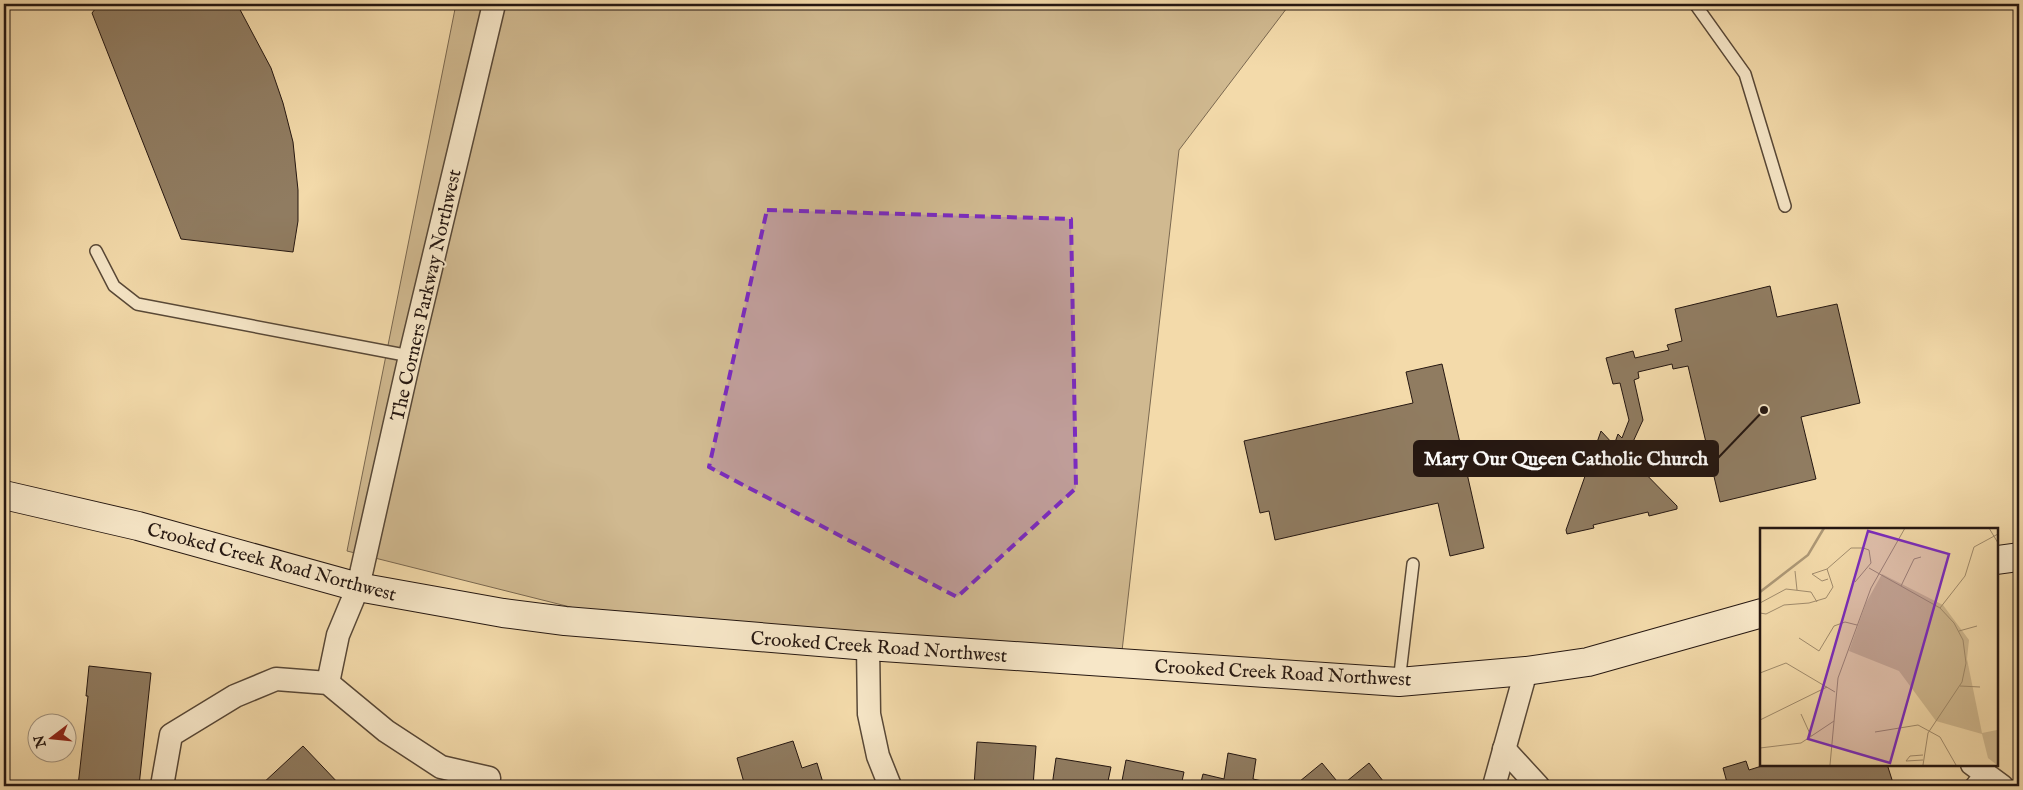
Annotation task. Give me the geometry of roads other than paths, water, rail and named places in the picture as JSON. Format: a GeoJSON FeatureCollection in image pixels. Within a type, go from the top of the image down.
{"type":"FeatureCollection","features":[{"type":"Feature","properties":{"kind":"street","name":"The Corners Parkway Northwest"},"geometry":{"type":"LineString","coordinates":[[328,683],[338,635],[358,586],[410,356],[494,4]]}},
{"type":"Feature","properties":{"kind":"street","name":"Crooked Creek Road Northwest"},"geometry":{"type":"LineString","coordinates":[[4,495],[138,526],[358,586],[503,613],[565,621],[868,646],[1399,682],[1526,671],[1588,662],[1760,614]]}},
{"type":"Feature","properties":{"kind":"street"},"geometry":{"type":"LineString","coordinates":[[1998,560],[2019,556]]}},
{"type":"Feature","properties":{"kind":"street"},"geometry":{"type":"LineString","coordinates":[[868,646],[869,714],[878,756],[890,786]]}},
{"type":"Feature","properties":{"kind":"street"},"geometry":{"type":"LineString","coordinates":[[1494,786],[1526,671]]}},
{"type":"Feature","properties":{"kind":"street"},"geometry":{"type":"LineString","coordinates":[[162,786],[171,735],[234,696],[276,679],[328,683],[386,731],[441,767],[489,778]]}},
{"type":"Feature","properties":{"kind":"street"},"geometry":{"type":"LineString","coordinates":[[1504,749],[1538,786]]}},
{"type":"Feature","properties":{"kind":"street"},"geometry":{"type":"LineString","coordinates":[[1975,774],[2002,786]]}},
{"type":"Feature","properties":{"kind":"lane"},"geometry":{"type":"LineString","coordinates":[[1695,4],[1745,74],[1784,206]]}},
{"type":"Feature","properties":{"kind":"lane"},"geometry":{"type":"LineString","coordinates":[[96,251],[114,286],[137,304],[410,356]]}},
{"type":"Feature","properties":{"kind":"lane"},"geometry":{"type":"LineString","coordinates":[[1399,682],[1413,564]]}},
{"type":"Feature","properties":{"kind":"place","name":"Mary Our Queen Catholic Church"},"geometry":{"type":"Point","coordinates":[1764,410]}}]}
